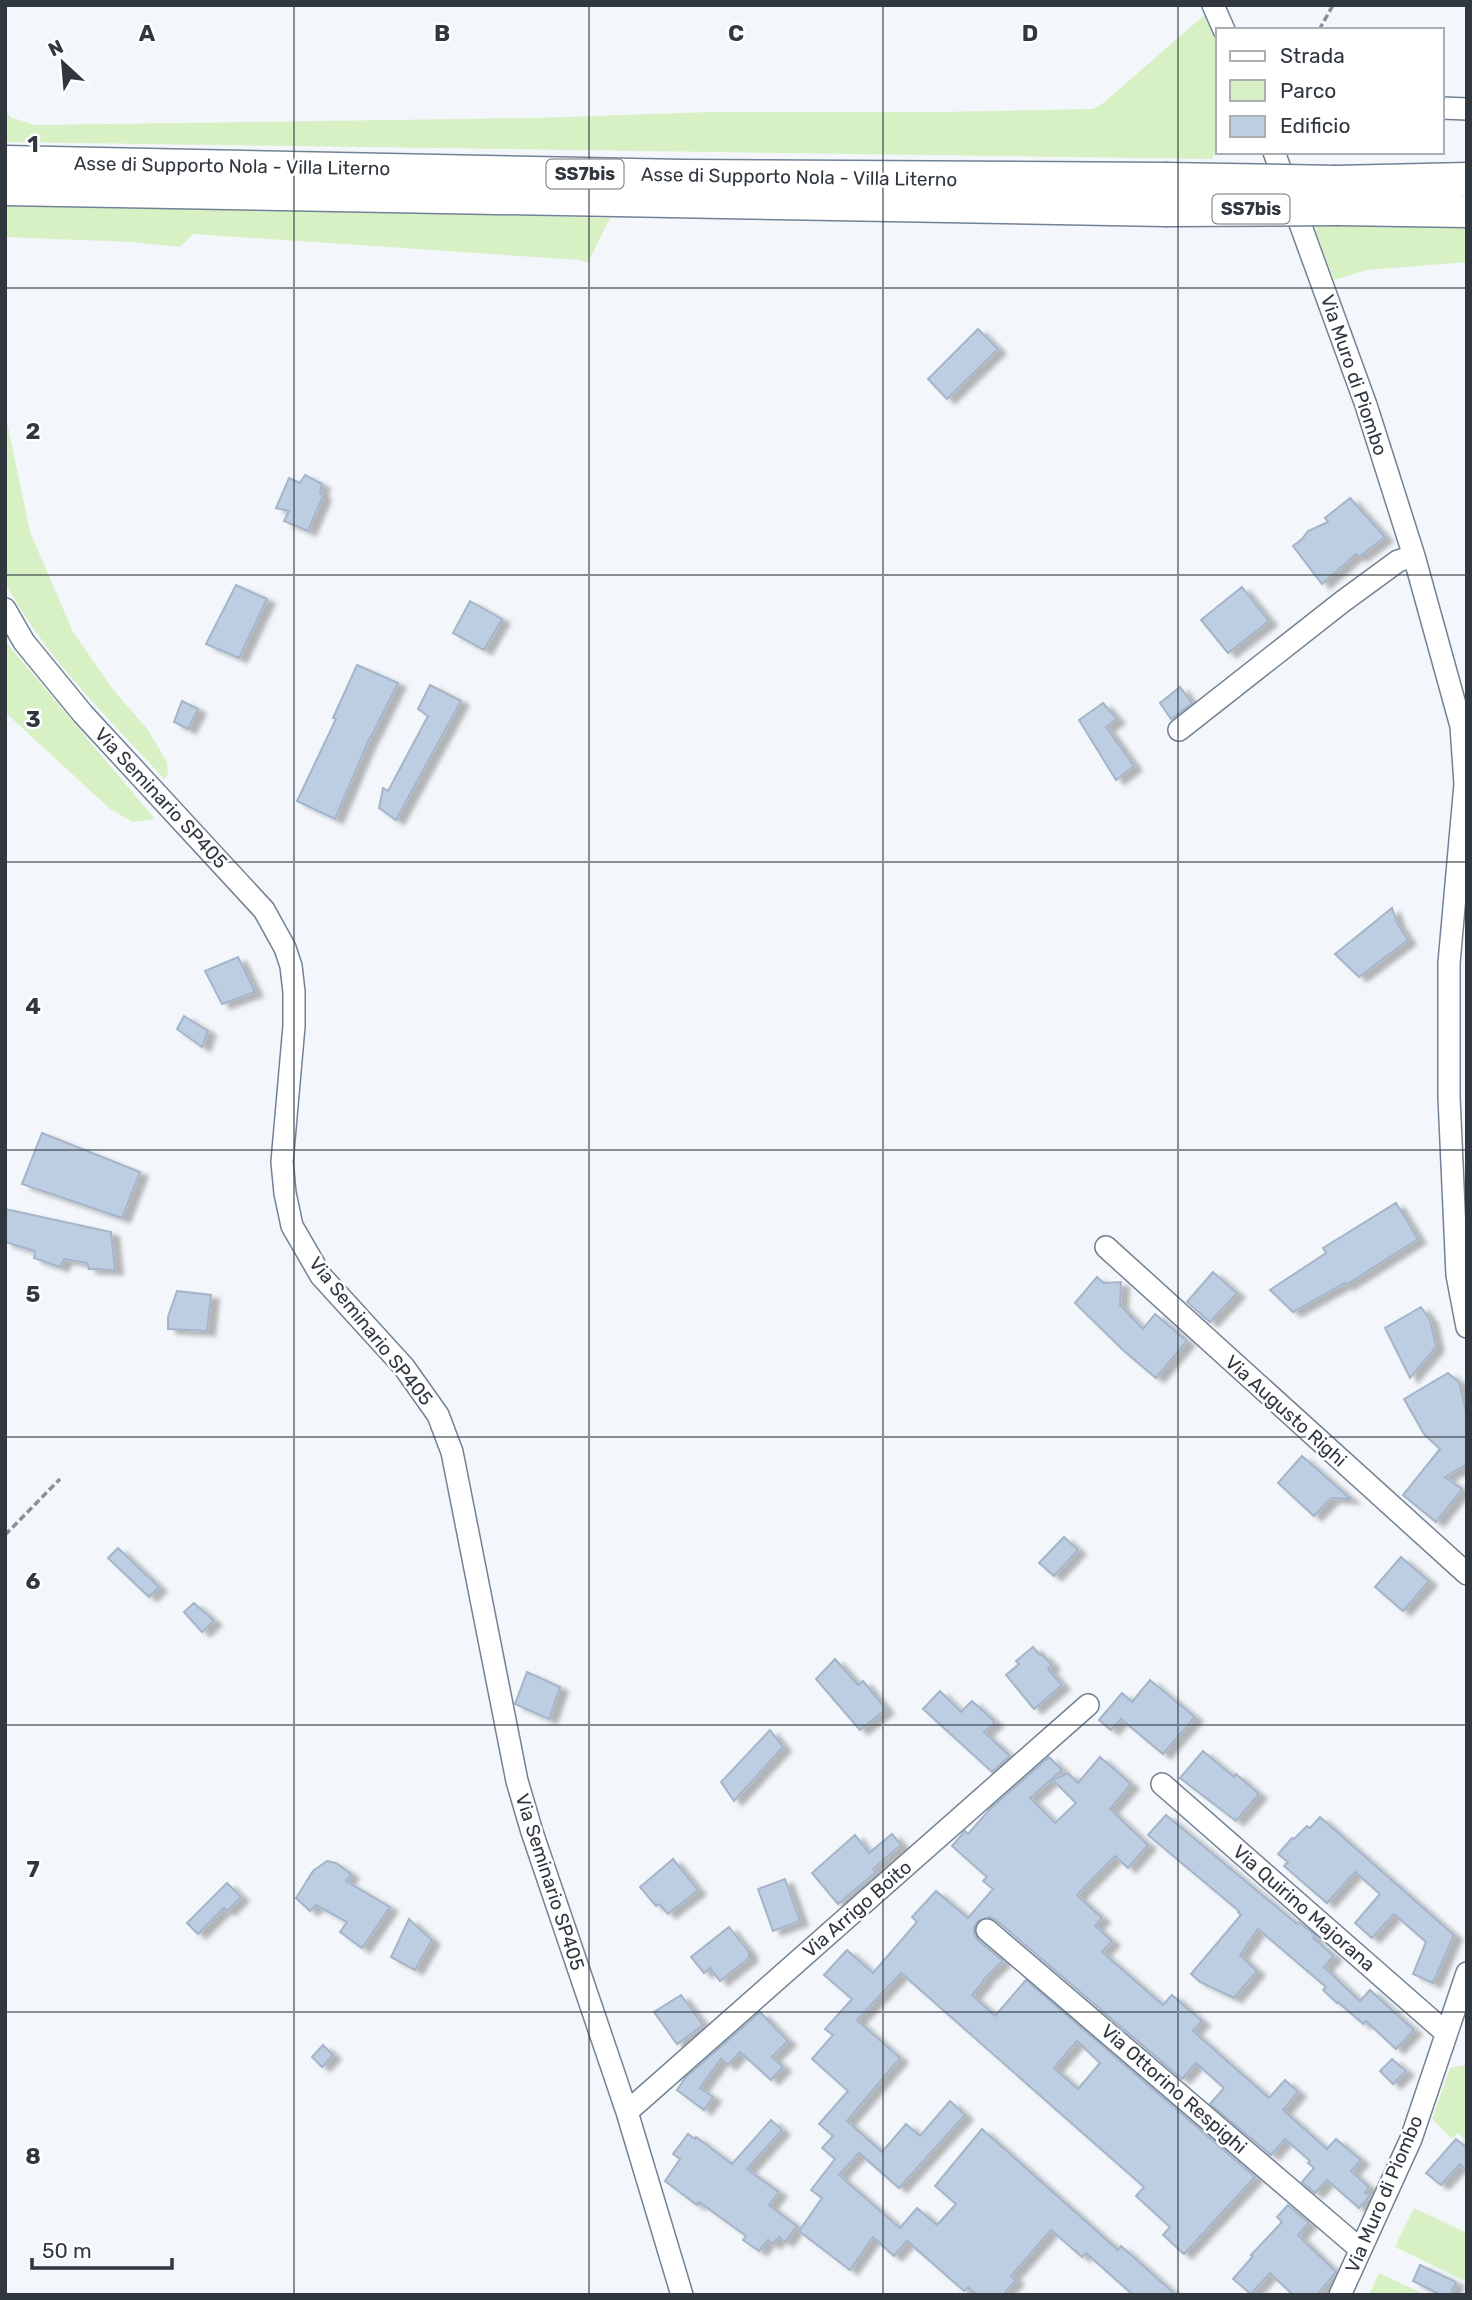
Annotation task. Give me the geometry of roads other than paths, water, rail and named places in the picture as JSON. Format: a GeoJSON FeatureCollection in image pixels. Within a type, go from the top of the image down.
{"type":"FeatureCollection","features":[{"type":"Feature","properties":{"kind":"highway","name":"Asse di Supporto Nola - Villa Literno"},"geometry":{"type":"LineString","coordinates":[[5,162],[682,176],[1165,194]]}},
{"type":"Feature","properties":{"kind":"highway","name":"Asse di Supporto Nola - Villa Literno"},"geometry":{"type":"LineString","coordinates":[[1337,196],[1467,179]]}},
{"type":"Feature","properties":{"kind":"highway","name":"Asse di Supporto Nola - Villa Literno"},"geometry":{"type":"LineString","coordinates":[[5,189],[1337,196],[1467,211]]}},
{"type":"Feature","properties":{"kind":"street"},"geometry":{"type":"LineString","coordinates":[[1213,5],[1223,28]]}},
{"type":"Feature","properties":{"kind":"street"},"geometry":{"type":"LineString","coordinates":[[1444,108],[1467,108]]}},
{"type":"Feature","properties":{"kind":"street","name":"Via Muro di Piombo"},"geometry":{"type":"LineString","coordinates":[[1275,154],[1366,405],[1414,556],[1461,726],[1465,784],[1449,963],[1449,1097],[1457,1275],[1467,1327]]}},
{"type":"Feature","properties":{"kind":"street"},"geometry":{"type":"LineString","coordinates":[[1179,730],[1342,602],[1398,561],[1414,556]]}},
{"type":"Feature","properties":{"kind":"street","name":"Via Seminario SP405"},"geometry":{"type":"LineString","coordinates":[[5,609],[24,642],[83,713],[264,909],[285,948],[291,965],[295,1027],[282,1162],[292,1226],[321,1276],[404,1367],[438,1415],[452,1452],[517,1782],[627,2112],[682,2295]]}},
{"type":"Feature","properties":{"kind":"street"},"geometry":{"type":"LineString","coordinates":[[1449,1097],[1467,1077]]}},
{"type":"Feature","properties":{"kind":"street","name":"Via Augusto Righi"},"geometry":{"type":"LineString","coordinates":[[1106,1247],[1467,1574]]}},
{"type":"Feature","properties":{"kind":"street","name":"Via Arrigo Boito"},"geometry":{"type":"LineString","coordinates":[[627,2112],[1088,1705]]}},
{"type":"Feature","properties":{"kind":"street","name":"Via Quirino Majorana"},"geometry":{"type":"LineString","coordinates":[[1162,1784],[1445,2032]]}},
{"type":"Feature","properties":{"kind":"street","name":"Via Ottorino Respighi"},"geometry":{"type":"LineString","coordinates":[[987,1930],[1360,2249]]}},
{"type":"Feature","properties":{"kind":"street","name":"Via Muro di Piombo"},"geometry":{"type":"LineString","coordinates":[[1340,2295],[1411,2139],[1467,1973]]}}]}
